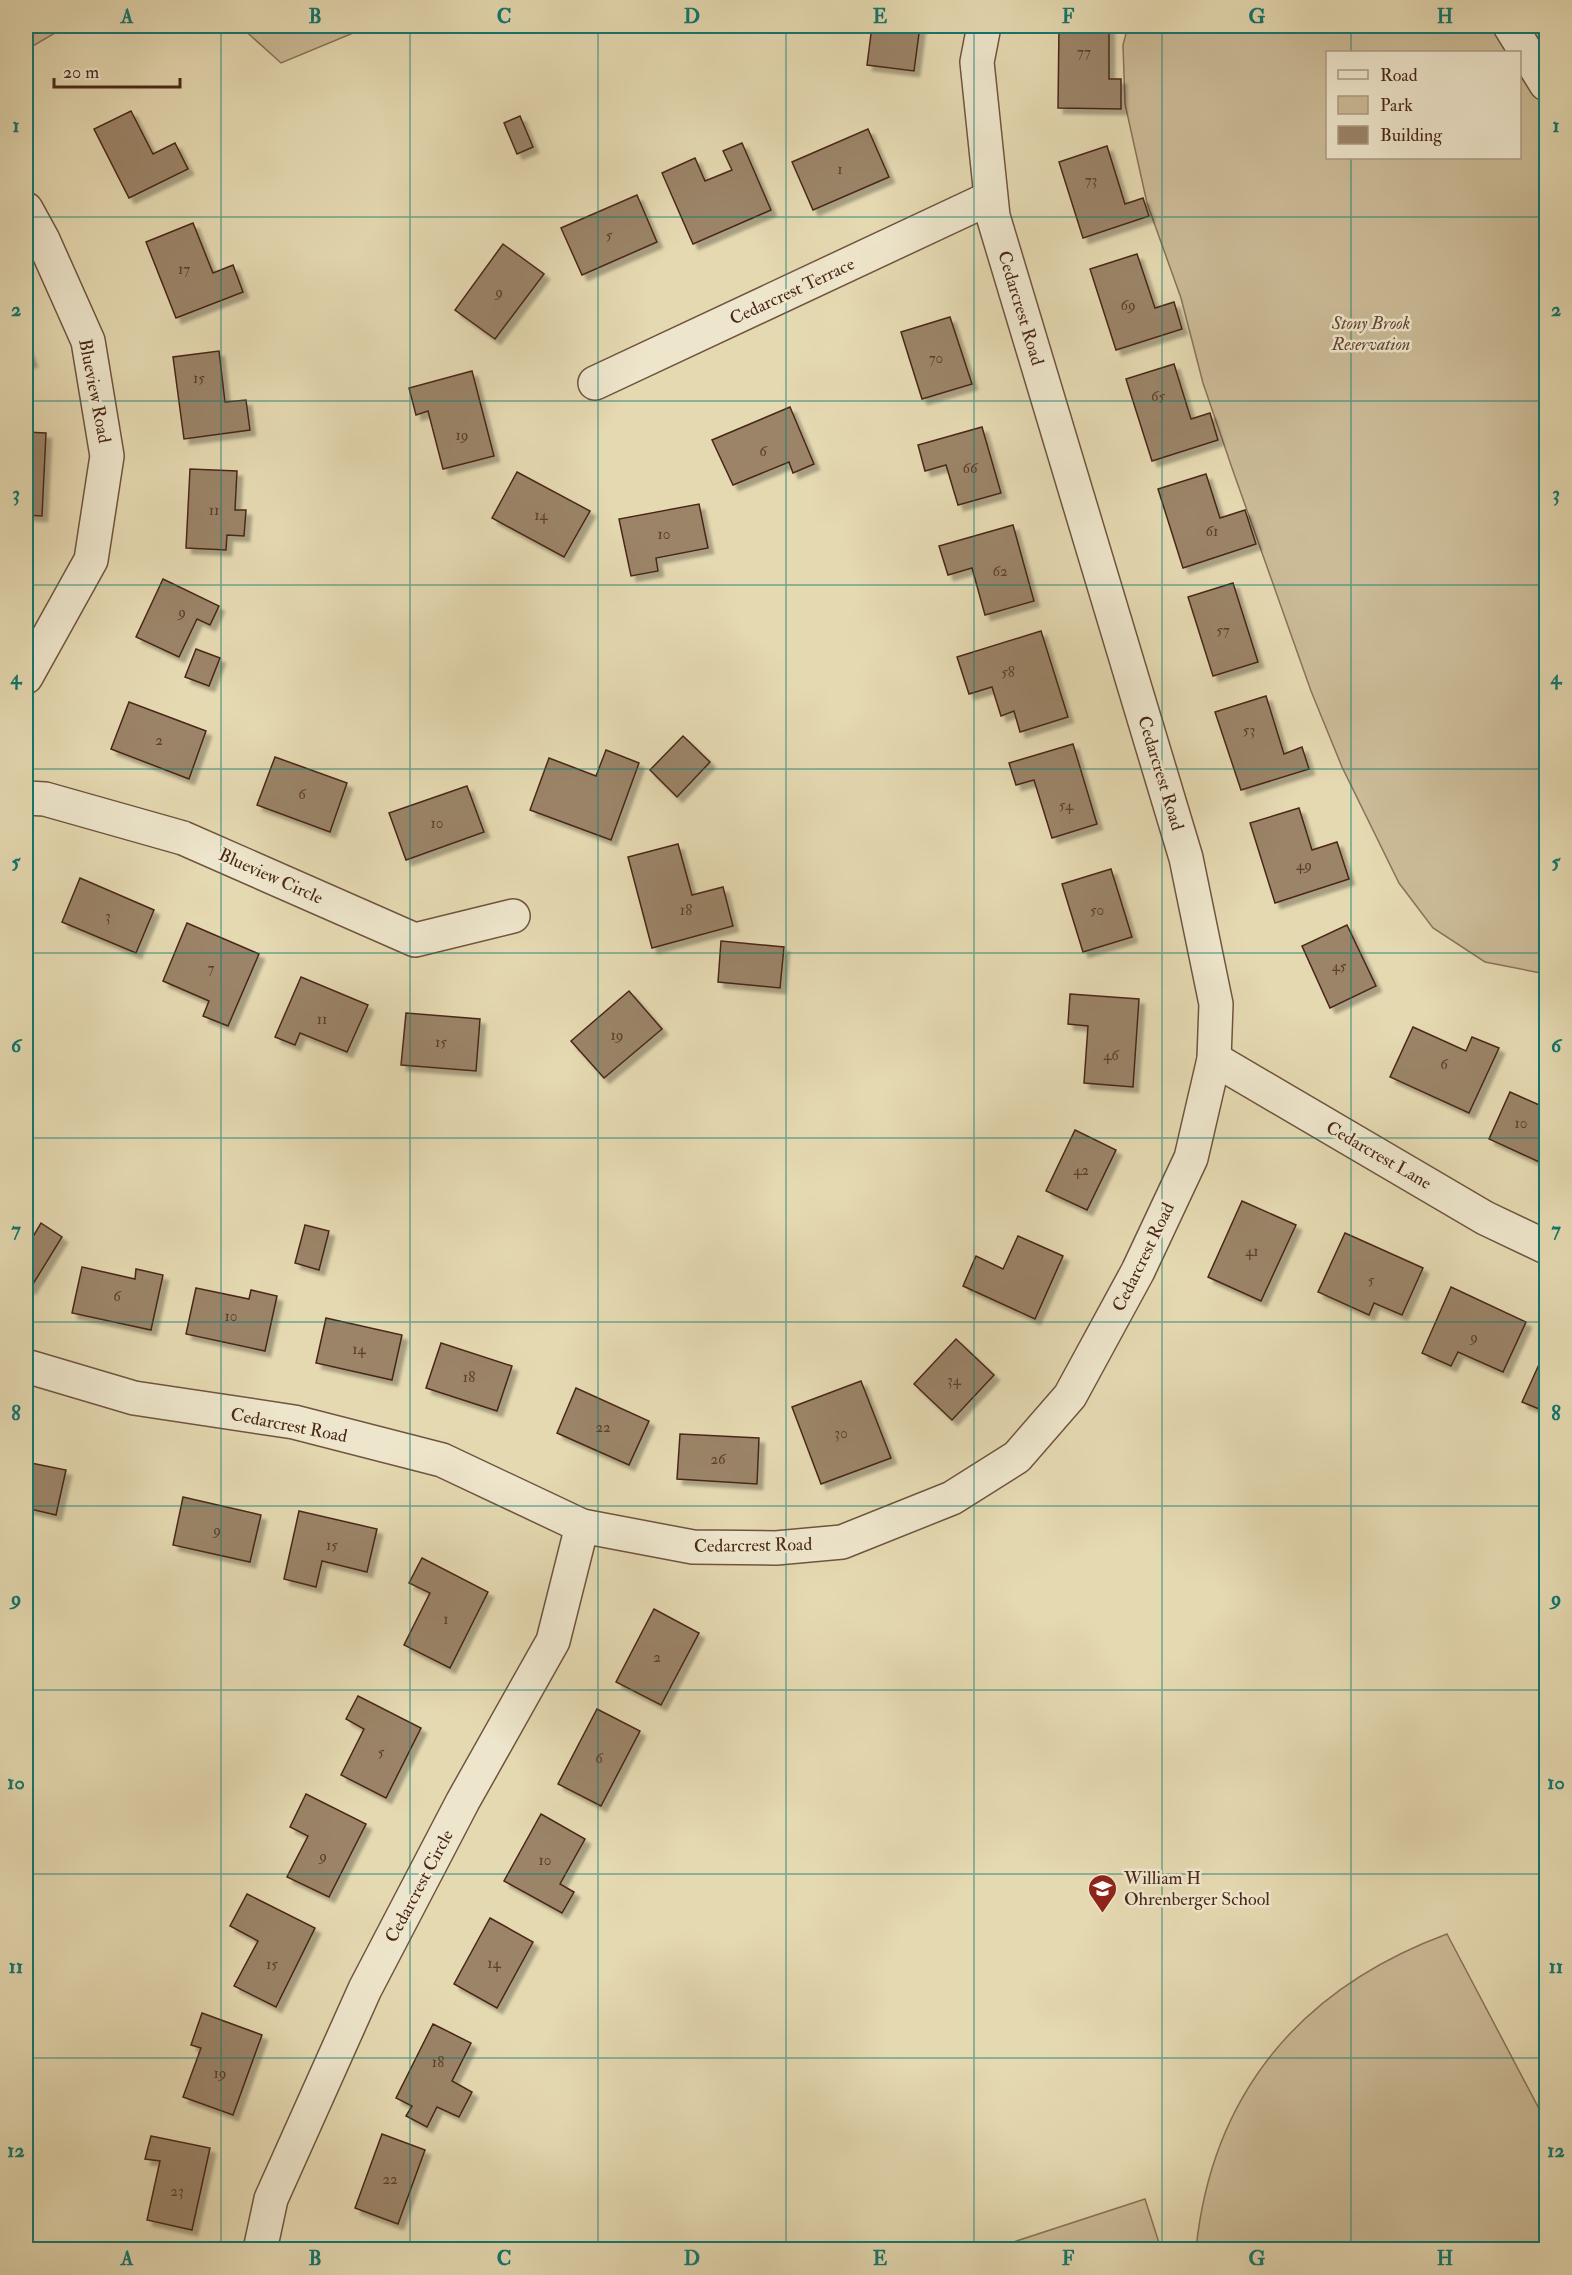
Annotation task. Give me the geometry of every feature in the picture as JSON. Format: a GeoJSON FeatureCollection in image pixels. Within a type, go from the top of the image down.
{"type":"FeatureCollection","features":[{"type":"Feature","properties":{"kind":"street","name":"Cedarcrest Road"},"geometry":{"type":"LineString","coordinates":[[26,1366],[134,1398],[294,1422],[442,1460],[582,1526],[693,1547],[776,1548],[842,1542],[952,1498],[1017,1457],[1070,1396],[1138,1271],[1191,1158],[1214,1059],[1216,1004],[1186,858],[990,198],[977,62],[984,26]]}},
{"type":"Feature","properties":{"kind":"street"},"geometry":{"type":"LineString","coordinates":[[1510,26],[1546,84]]}},
{"type":"Feature","properties":{"kind":"street","name":"Cedarcrest Terrace"},"geometry":{"type":"LineString","coordinates":[[595,383],[990,198]]}},
{"type":"Feature","properties":{"kind":"street","name":"Blueview Road"},"geometry":{"type":"LineString","coordinates":[[26,209],[43,240],[88,341],[107,456],[91,560],[26,677]]}},
{"type":"Feature","properties":{"kind":"street","name":"Blueview Circle"},"geometry":{"type":"LineString","coordinates":[[26,798],[45,799],[183,838],[415,940],[513,916]]}},
{"type":"Feature","properties":{"kind":"street","name":"Cedarcrest Lane"},"geometry":{"type":"LineString","coordinates":[[1214,1059],[1485,1218],[1546,1247]]}},
{"type":"Feature","properties":{"kind":"street","name":"Cedarcrest Circle"},"geometry":{"type":"LineString","coordinates":[[260,2250],[271,2199],[365,1989],[464,1801],[553,1641],[582,1526]]}},
{"type":"Feature","properties":{"kind":"green space"},"geometry":{"type":"Polygon","coordinates":[[[26,26],[67,26],[26,50],[26,26]]]}},
{"type":"Feature","properties":{"kind":"green space"},"geometry":{"type":"Polygon","coordinates":[[[240,26],[370,26],[281,63],[240,26]]]}},
{"type":"Feature","properties":{"kind":"green space","name":"Stony Brook Reservation"},"geometry":{"type":"Polygon","coordinates":[[[1128,26],[1546,26],[1546,974],[1485,962],[1433,928],[1399,883],[1342,767],[1311,691],[1203,383],[1181,298],[1147,203],[1125,104],[1123,45],[1128,26]]]}},
{"type":"Feature","properties":{"kind":"green space"},"geometry":{"type":"Polygon","coordinates":[[[1447,1934],[1546,2122],[1546,2249],[1196,2249],[1205,2193],[1221,2142],[1244,2095],[1273,2053],[1308,2016],[1348,1984],[1395,1957],[1447,1934]]]}},
{"type":"Feature","properties":{"kind":"green space"},"geometry":{"type":"Polygon","coordinates":[[[1145,2199],[1161,2249],[992,2249],[1145,2199]]]}},
{"type":"Feature","properties":{"kind":"building"},"geometry":{"type":"Polygon","coordinates":[[[872,26],[920,26],[914,71],[867,65],[872,26]]]}},
{"type":"Feature","properties":{"kind":"building"},"geometry":{"type":"Polygon","coordinates":[[[1059,26],[1109,26],[1109,79],[1121,79],[1121,109],[1058,108],[1059,26]]]}},
{"type":"Feature","properties":{"kind":"building"},"geometry":{"type":"Polygon","coordinates":[[[131,111],[153,154],[175,143],[188,169],[129,198],[94,129],[131,111]]]}},
{"type":"Feature","properties":{"kind":"building"},"geometry":{"type":"Polygon","coordinates":[[[520,116],[533,147],[517,154],[504,123],[520,116]]]}},
{"type":"Feature","properties":{"kind":"building"},"geometry":{"type":"Polygon","coordinates":[[[868,129],[889,177],[813,210],[792,162],[868,129]]]}},
{"type":"Feature","properties":{"kind":"building"},"geometry":{"type":"Polygon","coordinates":[[[742,143],[771,210],[693,244],[662,173],[695,158],[705,181],[732,170],[723,151],[742,143]]]}},
{"type":"Feature","properties":{"kind":"building"},"geometry":{"type":"Polygon","coordinates":[[[1107,146],[1125,204],[1143,198],[1149,216],[1083,238],[1059,162],[1107,146]]]}},
{"type":"Feature","properties":{"kind":"building"},"geometry":{"type":"Polygon","coordinates":[[[637,195],[657,242],[582,275],[561,228],[637,195]]]}},
{"type":"Feature","properties":{"kind":"building"},"geometry":{"type":"Polygon","coordinates":[[[193,223],[213,273],[233,265],[243,292],[176,318],[146,242],[193,223]]]}},
{"type":"Feature","properties":{"kind":"building"},"geometry":{"type":"Polygon","coordinates":[[[503,244],[544,274],[495,339],[455,310],[503,244]]]}},
{"type":"Feature","properties":{"kind":"building"},"geometry":{"type":"Polygon","coordinates":[[[1137,254],[1155,308],[1174,302],[1182,329],[1116,350],[1090,269],[1137,254]]]}},
{"type":"Feature","properties":{"kind":"building"},"geometry":{"type":"Polygon","coordinates":[[[950,317],[972,384],[922,399],[901,332],[950,317]]]}},
{"type":"Feature","properties":{"kind":"building"},"geometry":{"type":"Polygon","coordinates":[[[26,347],[32,361],[26,364],[26,347]]]}},
{"type":"Feature","properties":{"kind":"building"},"geometry":{"type":"Polygon","coordinates":[[[219,351],[225,402],[246,400],[250,430],[184,439],[173,357],[219,351]]]}},
{"type":"Feature","properties":{"kind":"building"},"geometry":{"type":"Polygon","coordinates":[[[1174,364],[1191,419],[1210,413],[1218,440],[1152,461],[1126,379],[1174,364]]]}},
{"type":"Feature","properties":{"kind":"building"},"geometry":{"type":"Polygon","coordinates":[[[472,371],[494,456],[443,469],[428,411],[416,415],[409,388],[472,371]]]}},
{"type":"Feature","properties":{"kind":"building"},"geometry":{"type":"Polygon","coordinates":[[[790,407],[814,464],[793,473],[789,462],[733,485],[712,440],[790,407]]]}},
{"type":"Feature","properties":{"kind":"building"},"geometry":{"type":"Polygon","coordinates":[[[982,427],[1001,493],[958,505],[946,465],[925,471],[918,445],[982,427]]]}},
{"type":"Feature","properties":{"kind":"building"},"geometry":{"type":"Polygon","coordinates":[[[26,432],[46,433],[42,516],[26,515],[26,432]]]}},
{"type":"Feature","properties":{"kind":"building"},"geometry":{"type":"Polygon","coordinates":[[[190,469],[237,471],[235,510],[246,510],[244,536],[227,535],[226,550],[186,548],[190,469]]]}},
{"type":"Feature","properties":{"kind":"building"},"geometry":{"type":"Polygon","coordinates":[[[517,472],[590,511],[564,557],[492,518],[517,472]]]}},
{"type":"Feature","properties":{"kind":"building"},"geometry":{"type":"Polygon","coordinates":[[[1206,474],[1220,518],[1245,510],[1256,544],[1183,568],[1158,489],[1206,474]]]}},
{"type":"Feature","properties":{"kind":"building"},"geometry":{"type":"Polygon","coordinates":[[[699,504],[708,548],[656,558],[658,571],[631,576],[619,519],[699,504]]]}},
{"type":"Feature","properties":{"kind":"building"},"geometry":{"type":"Polygon","coordinates":[[[1013,525],[1034,601],[985,615],[972,568],[948,575],[939,546],[1013,525]]]}},
{"type":"Feature","properties":{"kind":"building"},"geometry":{"type":"Polygon","coordinates":[[[163,579],[219,606],[210,625],[197,619],[179,657],[136,637],[163,579]]]}},
{"type":"Feature","properties":{"kind":"building"},"geometry":{"type":"Polygon","coordinates":[[[1233,583],[1258,662],[1213,676],[1188,597],[1233,583]]]}},
{"type":"Feature","properties":{"kind":"building"},"geometry":{"type":"Polygon","coordinates":[[[1041,631],[1068,717],[1020,732],[1014,711],[1001,716],[992,687],[969,694],[957,657],[1041,631]]]}},
{"type":"Feature","properties":{"kind":"building"},"geometry":{"type":"Polygon","coordinates":[[[196,649],[220,658],[209,686],[185,677],[196,649]]]}},
{"type":"Feature","properties":{"kind":"building"},"geometry":{"type":"Polygon","coordinates":[[[1266,696],[1284,754],[1302,747],[1309,769],[1241,790],[1215,712],[1266,696]]]}},
{"type":"Feature","properties":{"kind":"building"},"geometry":{"type":"Polygon","coordinates":[[[129,702],[206,731],[189,779],[111,749],[129,702]]]}},
{"type":"Feature","properties":{"kind":"building"},"geometry":{"type":"Polygon","coordinates":[[[683,736],[710,762],[677,797],[650,770],[683,736]]]}},
{"type":"Feature","properties":{"kind":"building"},"geometry":{"type":"Polygon","coordinates":[[[1073,744],[1097,824],[1052,838],[1034,780],[1016,785],[1009,763],[1073,744]]]}},
{"type":"Feature","properties":{"kind":"building"},"geometry":{"type":"Polygon","coordinates":[[[606,750],[639,763],[611,840],[530,810],[549,758],[596,776],[606,750]]]}},
{"type":"Feature","properties":{"kind":"building"},"geometry":{"type":"Polygon","coordinates":[[[275,757],[347,783],[330,832],[257,805],[275,757]]]}},
{"type":"Feature","properties":{"kind":"building"},"geometry":{"type":"Polygon","coordinates":[[[467,786],[484,832],[406,860],[389,813],[467,786]]]}},
{"type":"Feature","properties":{"kind":"building"},"geometry":{"type":"Polygon","coordinates":[[[1299,808],[1312,850],[1337,842],[1349,879],[1275,903],[1250,823],[1299,808]]]}},
{"type":"Feature","properties":{"kind":"building"},"geometry":{"type":"Polygon","coordinates":[[[678,844],[692,895],[723,887],[733,926],[652,948],[628,857],[678,844]]]}},
{"type":"Feature","properties":{"kind":"building"},"geometry":{"type":"Polygon","coordinates":[[[1111,869],[1132,937],[1083,952],[1062,884],[1111,869]]]}},
{"type":"Feature","properties":{"kind":"building"},"geometry":{"type":"Polygon","coordinates":[[[80,878],[154,910],[136,953],[62,922],[80,878]]]}},
{"type":"Feature","properties":{"kind":"building"},"geometry":{"type":"Polygon","coordinates":[[[187,923],[259,954],[228,1026],[203,1016],[209,1001],[163,981],[187,923]]]}},
{"type":"Feature","properties":{"kind":"building"},"geometry":{"type":"Polygon","coordinates":[[[1347,925],[1376,986],[1330,1008],[1302,946],[1347,925]]]}},
{"type":"Feature","properties":{"kind":"building"},"geometry":{"type":"Polygon","coordinates":[[[721,941],[784,947],[780,988],[718,982],[721,941]]]}},
{"type":"Feature","properties":{"kind":"building"},"geometry":{"type":"Polygon","coordinates":[[[301,977],[368,1005],[347,1052],[300,1033],[295,1045],[275,1037],[301,977]]]}},
{"type":"Feature","properties":{"kind":"building"},"geometry":{"type":"Polygon","coordinates":[[[629,991],[662,1029],[604,1078],[571,1041],[629,991]]]}},
{"type":"Feature","properties":{"kind":"building"},"geometry":{"type":"Polygon","coordinates":[[[1070,994],[1139,999],[1133,1087],[1084,1083],[1088,1026],[1068,1024],[1070,994]]]}},
{"type":"Feature","properties":{"kind":"building"},"geometry":{"type":"Polygon","coordinates":[[[406,1013],[480,1019],[476,1071],[401,1065],[406,1013]]]}},
{"type":"Feature","properties":{"kind":"building"},"geometry":{"type":"Polygon","coordinates":[[[1413,1027],[1466,1051],[1472,1037],[1499,1048],[1469,1113],[1390,1077],[1413,1027]]]}},
{"type":"Feature","properties":{"kind":"building"},"geometry":{"type":"Polygon","coordinates":[[[1510,1092],[1546,1108],[1546,1165],[1489,1139],[1510,1092]]]}},
{"type":"Feature","properties":{"kind":"building"},"geometry":{"type":"Polygon","coordinates":[[[1075,1130],[1116,1150],[1087,1210],[1046,1191],[1075,1130]]]}},
{"type":"Feature","properties":{"kind":"building"},"geometry":{"type":"Polygon","coordinates":[[[1242,1201],[1296,1225],[1261,1301],[1208,1277],[1242,1201]]]}},
{"type":"Feature","properties":{"kind":"building"},"geometry":{"type":"Polygon","coordinates":[[[41,1223],[62,1237],[30,1289],[26,1286],[26,1230],[34,1235],[41,1223]]]}},
{"type":"Feature","properties":{"kind":"building"},"geometry":{"type":"Polygon","coordinates":[[[305,1225],[329,1231],[319,1270],[295,1263],[305,1225]]]}},
{"type":"Feature","properties":{"kind":"building"},"geometry":{"type":"Polygon","coordinates":[[[1345,1233],[1423,1268],[1402,1315],[1374,1303],[1369,1315],[1318,1292],[1345,1233]]]}},
{"type":"Feature","properties":{"kind":"building"},"geometry":{"type":"Polygon","coordinates":[[[1018,1236],[1063,1256],[1035,1319],[963,1286],[976,1256],[1003,1269],[1018,1236]]]}},
{"type":"Feature","properties":{"kind":"building"},"geometry":{"type":"Polygon","coordinates":[[[82,1267],[135,1279],[136,1269],[163,1275],[151,1330],[72,1313],[82,1267]]]}},
{"type":"Feature","properties":{"kind":"building"},"geometry":{"type":"Polygon","coordinates":[[[1451,1287],[1526,1322],[1503,1372],[1458,1352],[1451,1366],[1422,1353],[1451,1287]]]}},
{"type":"Feature","properties":{"kind":"building"},"geometry":{"type":"Polygon","coordinates":[[[196,1288],[249,1299],[251,1290],[277,1296],[265,1351],[186,1334],[196,1288]]]}},
{"type":"Feature","properties":{"kind":"building"},"geometry":{"type":"Polygon","coordinates":[[[326,1318],[402,1335],[392,1380],[316,1363],[326,1318]]]}},
{"type":"Feature","properties":{"kind":"building"},"geometry":{"type":"Polygon","coordinates":[[[956,1339],[994,1375],[952,1420],[914,1384],[956,1339]]]}},
{"type":"Feature","properties":{"kind":"building"},"geometry":{"type":"Polygon","coordinates":[[[441,1343],[512,1366],[497,1411],[426,1388],[441,1343]]]}},
{"type":"Feature","properties":{"kind":"building"},"geometry":{"type":"Polygon","coordinates":[[[1546,1349],[1546,1406],[1544,1411],[1522,1402],[1546,1349]]]}},
{"type":"Feature","properties":{"kind":"building"},"geometry":{"type":"Polygon","coordinates":[[[861,1381],[891,1458],[821,1484],[792,1407],[861,1381]]]}},
{"type":"Feature","properties":{"kind":"building"},"geometry":{"type":"Polygon","coordinates":[[[576,1388],[649,1421],[629,1465],[557,1433],[576,1388]]]}},
{"type":"Feature","properties":{"kind":"building"},"geometry":{"type":"Polygon","coordinates":[[[680,1434],[759,1438],[757,1484],[677,1479],[680,1434]]]}},
{"type":"Feature","properties":{"kind":"building"},"geometry":{"type":"Polygon","coordinates":[[[26,1462],[66,1470],[56,1515],[26,1508],[26,1462]]]}},
{"type":"Feature","properties":{"kind":"building"},"geometry":{"type":"Polygon","coordinates":[[[183,1497],[261,1515],[250,1562],[173,1545],[183,1497]]]}},
{"type":"Feature","properties":{"kind":"building"},"geometry":{"type":"Polygon","coordinates":[[[299,1511],[377,1529],[367,1572],[322,1561],[316,1587],[284,1579],[299,1511]]]}},
{"type":"Feature","properties":{"kind":"building"},"geometry":{"type":"Polygon","coordinates":[[[422,1558],[488,1592],[450,1668],[404,1645],[430,1593],[409,1583],[422,1558]]]}},
{"type":"Feature","properties":{"kind":"building"},"geometry":{"type":"Polygon","coordinates":[[[654,1609],[699,1633],[661,1705],[616,1682],[654,1609]]]}},
{"type":"Feature","properties":{"kind":"building"},"geometry":{"type":"Polygon","coordinates":[[[358,1696],[421,1728],[386,1798],[341,1775],[364,1729],[346,1719],[358,1696]]]}},
{"type":"Feature","properties":{"kind":"building"},"geometry":{"type":"Polygon","coordinates":[[[597,1709],[640,1731],[601,1806],[558,1784],[597,1709]]]}},
{"type":"Feature","properties":{"kind":"building"},"geometry":{"type":"Polygon","coordinates":[[[306,1794],[366,1824],[329,1897],[287,1877],[308,1836],[290,1827],[306,1794]]]}},
{"type":"Feature","properties":{"kind":"building"},"geometry":{"type":"Polygon","coordinates":[[[541,1814],[585,1839],[560,1884],[574,1892],[562,1913],[504,1881],[541,1814]]]}},
{"type":"Feature","properties":{"kind":"building"},"geometry":{"type":"Polygon","coordinates":[[[247,1894],[315,1928],[276,2007],[234,1986],[258,1941],[230,1926],[247,1894]]]}},
{"type":"Feature","properties":{"kind":"building"},"geometry":{"type":"Polygon","coordinates":[[[490,1918],[533,1942],[497,2008],[454,1984],[490,1918]]]}},
{"type":"Feature","properties":{"kind":"building"},"geometry":{"type":"Polygon","coordinates":[[[202,2013],[262,2035],[233,2115],[183,2097],[201,2048],[191,2045],[202,2013]]]}},
{"type":"Feature","properties":{"kind":"building"},"geometry":{"type":"Polygon","coordinates":[[[433,2024],[471,2043],[452,2081],[472,2092],[459,2117],[437,2107],[427,2127],[406,2116],[412,2106],[396,2098],[433,2024]]]}},
{"type":"Feature","properties":{"kind":"building"},"geometry":{"type":"Polygon","coordinates":[[[382,2134],[425,2150],[398,2224],[355,2208],[382,2134]]]}},
{"type":"Feature","properties":{"kind":"building"},"geometry":{"type":"Polygon","coordinates":[[[151,2136],[210,2148],[192,2230],[147,2220],[160,2161],[145,2159],[151,2136]]]}},
{"type":"Feature","properties":{"kind":"place","name":"William H Ohrenberger School"},"geometry":{"type":"Point","coordinates":[1103,1914]}}]}
